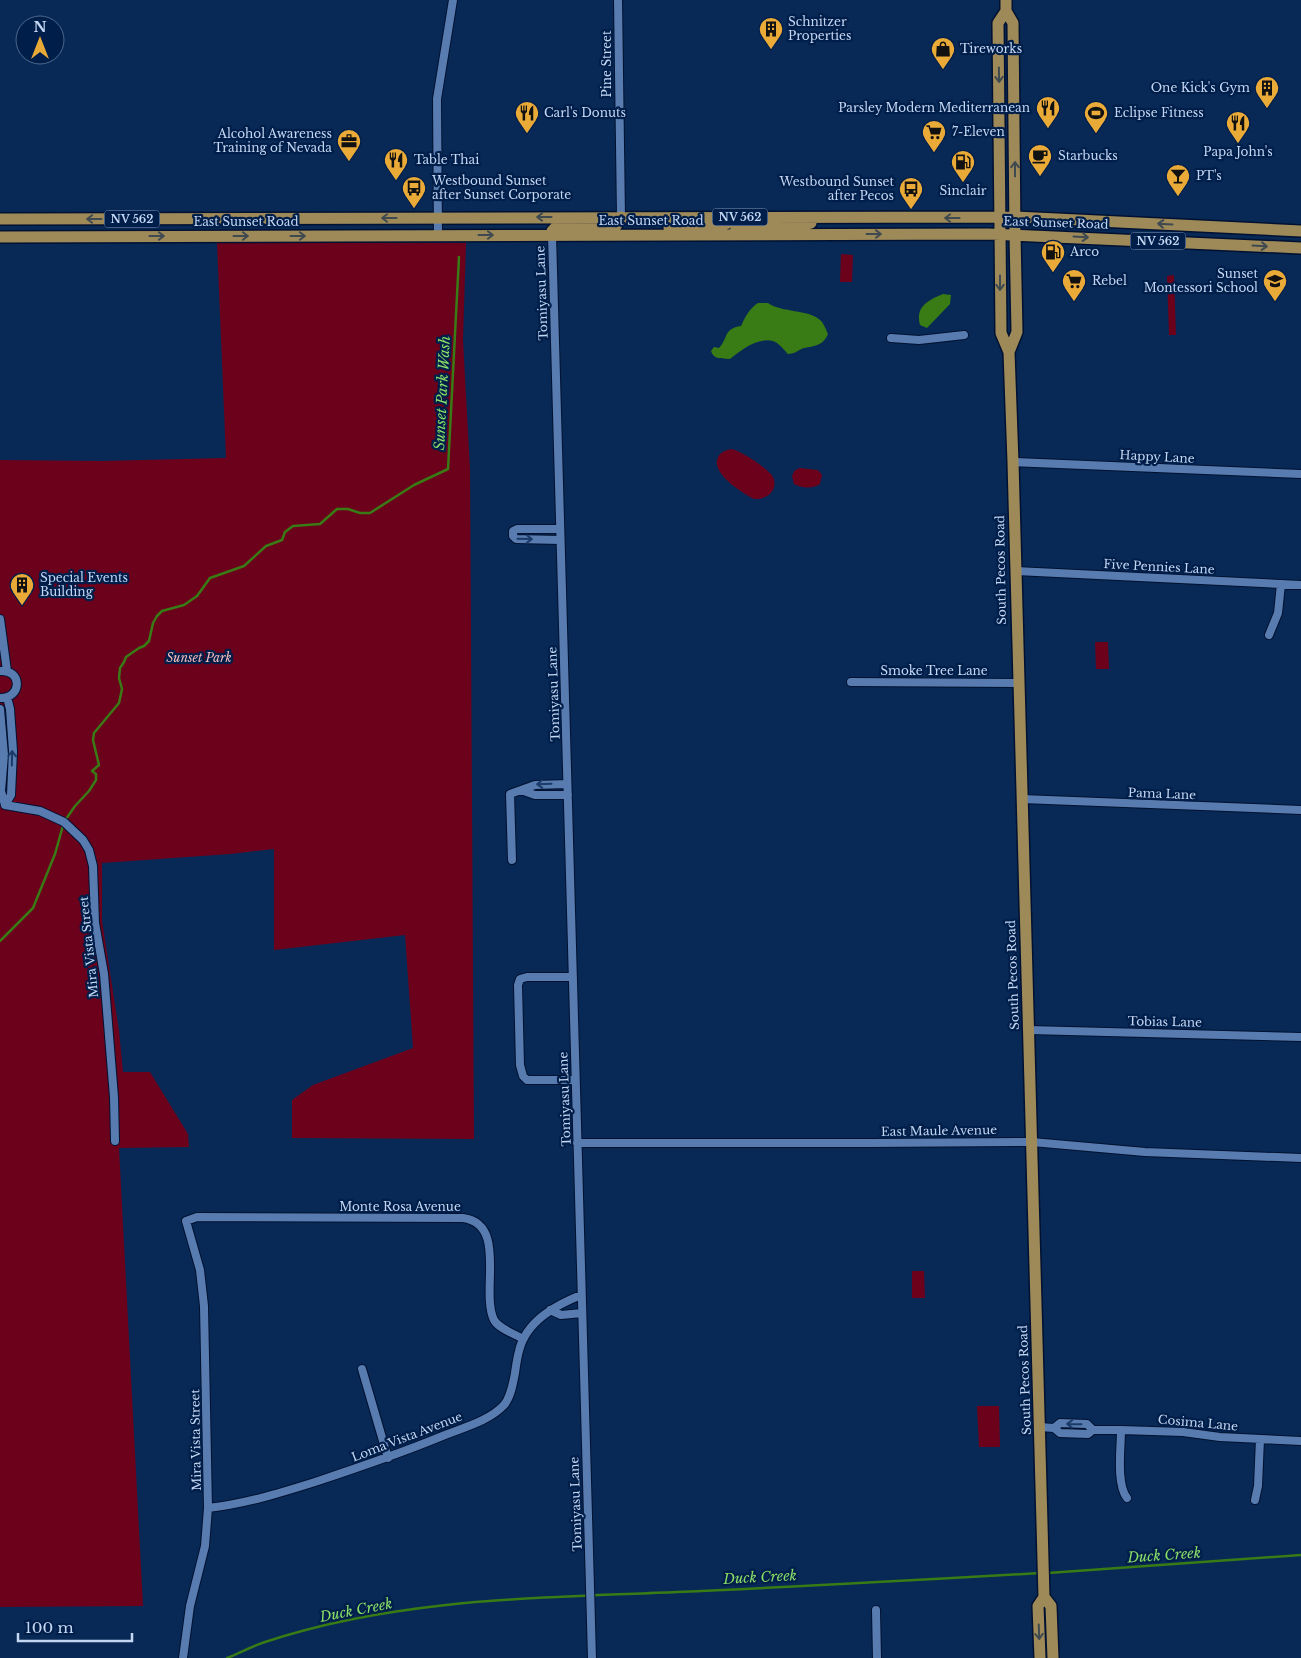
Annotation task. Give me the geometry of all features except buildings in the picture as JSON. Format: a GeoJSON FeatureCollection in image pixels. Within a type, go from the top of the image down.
{"type":"FeatureCollection","features":[{"type":"Feature","properties":{"kind":"main road","name":"South Pecos Road"},"geometry":{"type":"LineString","coordinates":[[1006,6],[1013,23],[1014,234],[1017,332],[1009,352]]}},
{"type":"Feature","properties":{"kind":"main road","name":"South Pecos Road"},"geometry":{"type":"LineString","coordinates":[[1006,6],[998,23],[1001,334],[1009,352],[1013,462],[1043,1561],[1046,1595],[1038,1606],[1040,1658]]}},
{"type":"Feature","properties":{"kind":"main road"},"geometry":{"type":"LineString","coordinates":[[552,235],[553,229],[564,226],[617,225],[621,217]]}},
{"type":"Feature","properties":{"kind":"main road"},"geometry":{"type":"LineString","coordinates":[[621,235],[685,226],[721,226],[734,221],[733,217]]}},
{"type":"Feature","properties":{"kind":"main road","name":"East Sunset Road"},"geometry":{"type":"LineString","coordinates":[[0,219],[1015,217],[1301,231]]}},
{"type":"Feature","properties":{"kind":"main road"},"geometry":{"type":"LineString","coordinates":[[265,218],[265,236]]}},
{"type":"Feature","properties":{"kind":"main road"},"geometry":{"type":"LineString","coordinates":[[733,234],[745,226],[795,226],[827,218]]}},
{"type":"Feature","properties":{"kind":"main road"},"geometry":{"type":"LineString","coordinates":[[1161,241],[1165,237],[1173,235],[1212,236],[1228,231],[1230,228]]}},
{"type":"Feature","properties":{"kind":"main road"},"geometry":{"type":"LineString","coordinates":[[1238,245],[1240,237],[1280,234],[1286,233],[1289,230]]}},
{"type":"Feature","properties":{"kind":"main road","name":"East Sunset Road"},"geometry":{"type":"LineString","coordinates":[[0,237],[1014,234],[1301,248]]}},
{"type":"Feature","properties":{"kind":"main road"},"geometry":{"type":"LineString","coordinates":[[1046,1595],[1051,1606],[1053,1658]]}},
{"type":"Feature","properties":{"kind":"street"},"geometry":{"type":"LineString","coordinates":[[438,235],[437,99],[453,0]]}},
{"type":"Feature","properties":{"kind":"street","name":"Pine Street"},"geometry":{"type":"LineString","coordinates":[[618,0],[621,217]]}},
{"type":"Feature","properties":{"kind":"street","name":"Tomiyasu Lane"},"geometry":{"type":"LineString","coordinates":[[552,235],[592,1658]]}},
{"type":"Feature","properties":{"kind":"street"},"geometry":{"type":"LineString","coordinates":[[892,338],[919,340],[964,335]]}},
{"type":"Feature","properties":{"kind":"street","name":"Happy Lane"},"geometry":{"type":"LineString","coordinates":[[1013,462],[1301,474]]}},
{"type":"Feature","properties":{"kind":"street"},"geometry":{"type":"LineString","coordinates":[[560,529],[517,529],[513,531],[513,536],[516,539],[560,540]]}},
{"type":"Feature","properties":{"kind":"street","name":"Five Pennies Lane"},"geometry":{"type":"LineString","coordinates":[[1015,571],[1301,585]]}},
{"type":"Feature","properties":{"kind":"street"},"geometry":{"type":"LineString","coordinates":[[1269,635],[1278,613],[1281,584]]}},
{"type":"Feature","properties":{"kind":"street"},"geometry":{"type":"LineString","coordinates":[[0,619],[4,671],[15,677],[17,682],[15,691],[3,698],[10,709],[13,751],[11,795],[5,805]]}},
{"type":"Feature","properties":{"kind":"street","name":"Smoke Tree Lane"},"geometry":{"type":"LineString","coordinates":[[851,682],[1018,683]]}},
{"type":"Feature","properties":{"kind":"street"},"geometry":{"type":"LineString","coordinates":[[0,709],[4,755],[1,791],[5,805]]}},
{"type":"Feature","properties":{"kind":"street"},"geometry":{"type":"LineString","coordinates":[[512,860],[510,794],[535,785],[567,784]]}},
{"type":"Feature","properties":{"kind":"street"},"geometry":{"type":"LineString","coordinates":[[521,790],[535,795],[568,795]]}},
{"type":"Feature","properties":{"kind":"street","name":"Pama Lane"},"geometry":{"type":"LineString","coordinates":[[1022,799],[1301,810]]}},
{"type":"Feature","properties":{"kind":"street","name":"Mira Vista Street"},"geometry":{"type":"LineString","coordinates":[[5,805],[40,811],[64,822],[89,850],[93,866],[95,923],[104,974],[114,1097],[115,1141]]}},
{"type":"Feature","properties":{"kind":"street"},"geometry":{"type":"LineString","coordinates":[[573,977],[527,977],[520,979],[518,985],[520,1065],[522,1076],[528,1080],[575,1080]]}},
{"type":"Feature","properties":{"kind":"street","name":"Tobias Lane"},"geometry":{"type":"LineString","coordinates":[[1029,1030],[1301,1037]]}},
{"type":"Feature","properties":{"kind":"street","name":"East Maule Avenue"},"geometry":{"type":"LineString","coordinates":[[577,1143],[1032,1142],[1145,1152],[1301,1158]]}},
{"type":"Feature","properties":{"kind":"street","name":"Monte Rosa Avenue"},"geometry":{"type":"LineString","coordinates":[[186,1221],[197,1217],[463,1218],[472,1220],[480,1225],[488,1239],[490,1297],[494,1320],[500,1326],[524,1339]]}},
{"type":"Feature","properties":{"kind":"street","name":"Mira Vista Street"},"geometry":{"type":"LineString","coordinates":[[182,1656],[190,1606],[204,1546],[208,1508],[204,1306],[200,1270],[186,1221]]}},
{"type":"Feature","properties":{"kind":"street","name":"Loma Vista Avenue"},"geometry":{"type":"LineString","coordinates":[[208,1508],[272,1496],[388,1458],[490,1417],[505,1404],[513,1384],[519,1349],[529,1330],[550,1310],[582,1295]]}},
{"type":"Feature","properties":{"kind":"street"},"geometry":{"type":"LineString","coordinates":[[550,1310],[561,1314],[582,1313]]}},
{"type":"Feature","properties":{"kind":"street"},"geometry":{"type":"LineString","coordinates":[[362,1369],[388,1458]]}},
{"type":"Feature","properties":{"kind":"street","name":"Cosima Lane"},"geometry":{"type":"LineString","coordinates":[[1040,1427],[1054,1428],[1060,1433],[1088,1434],[1093,1430],[1182,1432],[1220,1437],[1301,1441]]}},
{"type":"Feature","properties":{"kind":"street"},"geometry":{"type":"LineString","coordinates":[[1121,1430],[1121,1484],[1123,1493],[1127,1498]]}},
{"type":"Feature","properties":{"kind":"street"},"geometry":{"type":"LineString","coordinates":[[1255,1500],[1258,1486],[1260,1439]]}},
{"type":"Feature","properties":{"kind":"street"},"geometry":{"type":"LineString","coordinates":[[876,1610],[877,1658]]}},
{"type":"Feature","properties":{"kind":"green space","name":"Sunset Park"},"geometry":{"type":"Polygon","coordinates":[[[217,243],[466,243],[463,340],[470,469],[474,1139],[292,1138],[292,1100],[313,1085],[413,1048],[405,935],[274,950],[274,849],[102,863],[102,921],[119,1031],[123,1072],[150,1072],[188,1134],[189,1147],[119,1148],[143,1606],[0,1607],[0,460],[101,461],[226,458],[217,243]]]}},
{"type":"Feature","properties":{"kind":"green space"},"geometry":{"type":"Polygon","coordinates":[[[841,254],[853,255],[852,282],[840,282],[841,254]]]}},
{"type":"Feature","properties":{"kind":"green space"},"geometry":{"type":"Polygon","coordinates":[[[1174,275],[1176,335],[1169,335],[1167,276],[1174,275]]]}},
{"type":"Feature","properties":{"kind":"green space"},"geometry":{"type":"Polygon","coordinates":[[[731,449],[747,456],[773,477],[774,486],[770,494],[763,498],[754,499],[728,482],[717,463],[718,457],[721,454],[731,449]]]}},
{"type":"Feature","properties":{"kind":"green space"},"geometry":{"type":"Polygon","coordinates":[[[800,468],[818,470],[822,475],[820,484],[814,487],[807,487],[794,484],[792,476],[795,470],[800,468]]]}},
{"type":"Feature","properties":{"kind":"green space"},"geometry":{"type":"Polygon","coordinates":[[[1095,642],[1108,642],[1109,669],[1096,669],[1095,642]]]}},
{"type":"Feature","properties":{"kind":"green space"},"geometry":{"type":"Polygon","coordinates":[[[912,1271],[924,1271],[925,1298],[912,1298],[912,1271]]]}},
{"type":"Feature","properties":{"kind":"green space"},"geometry":{"type":"Polygon","coordinates":[[[977,1406],[999,1406],[1000,1447],[979,1447],[977,1406]]]}},
{"type":"Feature","properties":{"kind":"shaded area"},"geometry":{"type":"Polygon","coordinates":[[[943,294],[951,295],[950,304],[927,328],[920,325],[919,313],[921,309],[932,299],[943,294]]]}},
{"type":"Feature","properties":{"kind":"shaded area"},"geometry":{"type":"Polygon","coordinates":[[[758,303],[768,303],[780,308],[809,314],[823,323],[828,334],[824,341],[818,345],[790,354],[775,342],[767,340],[750,345],[730,359],[714,356],[711,351],[714,347],[719,348],[731,329],[741,326],[748,313],[758,303]]]}},
{"type":"Feature","properties":{"kind":"waterway","name":"Sunset Park Wash"},"geometry":{"type":"LineString","coordinates":[[0,941],[33,908],[55,854],[64,822],[96,780],[96,774],[92,771],[99,765],[93,740],[94,733],[119,703],[122,689],[119,678],[120,668],[126,657],[149,641],[153,623],[157,616],[162,611],[184,605],[197,596],[210,578],[244,566],[266,546],[282,540],[285,532],[293,526],[320,524],[337,509],[370,513],[414,485],[448,469],[459,257]]}},
{"type":"Feature","properties":{"kind":"waterway","name":"Duck Creek"},"geometry":{"type":"LineString","coordinates":[[1048,1573],[1301,1555]]}},
{"type":"Feature","properties":{"kind":"waterway","name":"Duck Creek"},"geometry":{"type":"LineString","coordinates":[[227,1658],[260,1644],[315,1627],[417,1608],[573,1596],[768,1588],[1040,1573]]}},
{"type":"Feature","properties":{"kind":"place","name":"Schnitzer Properties"},"geometry":{"type":"Point","coordinates":[771,50]}},
{"type":"Feature","properties":{"kind":"place","name":"Tireworks"},"geometry":{"type":"Point","coordinates":[943,70]}},
{"type":"Feature","properties":{"kind":"place","name":"One Kick's Gym"},"geometry":{"type":"Point","coordinates":[1267,109]}},
{"type":"Feature","properties":{"kind":"place","name":"Parsley Modern Mediterranean"},"geometry":{"type":"Point","coordinates":[1048,129]}},
{"type":"Feature","properties":{"kind":"place","name":"Carl's Donuts"},"geometry":{"type":"Point","coordinates":[527,134]}},
{"type":"Feature","properties":{"kind":"place","name":"Eclipse Fitness"},"geometry":{"type":"Point","coordinates":[1096,134]}},
{"type":"Feature","properties":{"kind":"place","name":"Papa John's"},"geometry":{"type":"Point","coordinates":[1238,144]}},
{"type":"Feature","properties":{"kind":"place","name":"7-Eleven"},"geometry":{"type":"Point","coordinates":[934,153]}},
{"type":"Feature","properties":{"kind":"place","name":"Alcohol Awareness Training of Nevada"},"geometry":{"type":"Point","coordinates":[349,162]}},
{"type":"Feature","properties":{"kind":"place","name":"Starbucks"},"geometry":{"type":"Point","coordinates":[1040,177]}},
{"type":"Feature","properties":{"kind":"place","name":"Table Thai"},"geometry":{"type":"Point","coordinates":[396,181]}},
{"type":"Feature","properties":{"kind":"place","name":"Sinclair"},"geometry":{"type":"Point","coordinates":[963,183]}},
{"type":"Feature","properties":{"kind":"place","name":"PT's"},"geometry":{"type":"Point","coordinates":[1178,197]}},
{"type":"Feature","properties":{"kind":"place","name":"Westbound Sunset after Sunset Corporate"},"geometry":{"type":"Point","coordinates":[414,209]}},
{"type":"Feature","properties":{"kind":"place","name":"Westbound Sunset after Pecos"},"geometry":{"type":"Point","coordinates":[911,210]}},
{"type":"Feature","properties":{"kind":"place","name":"Arco"},"geometry":{"type":"Point","coordinates":[1053,273]}},
{"type":"Feature","properties":{"kind":"place","name":"Rebel"},"geometry":{"type":"Point","coordinates":[1074,302]}},
{"type":"Feature","properties":{"kind":"place","name":"Sunset Montessori School"},"geometry":{"type":"Point","coordinates":[1275,302]}},
{"type":"Feature","properties":{"kind":"place","name":"Special Events Building"},"geometry":{"type":"Point","coordinates":[22,606]}}]}
